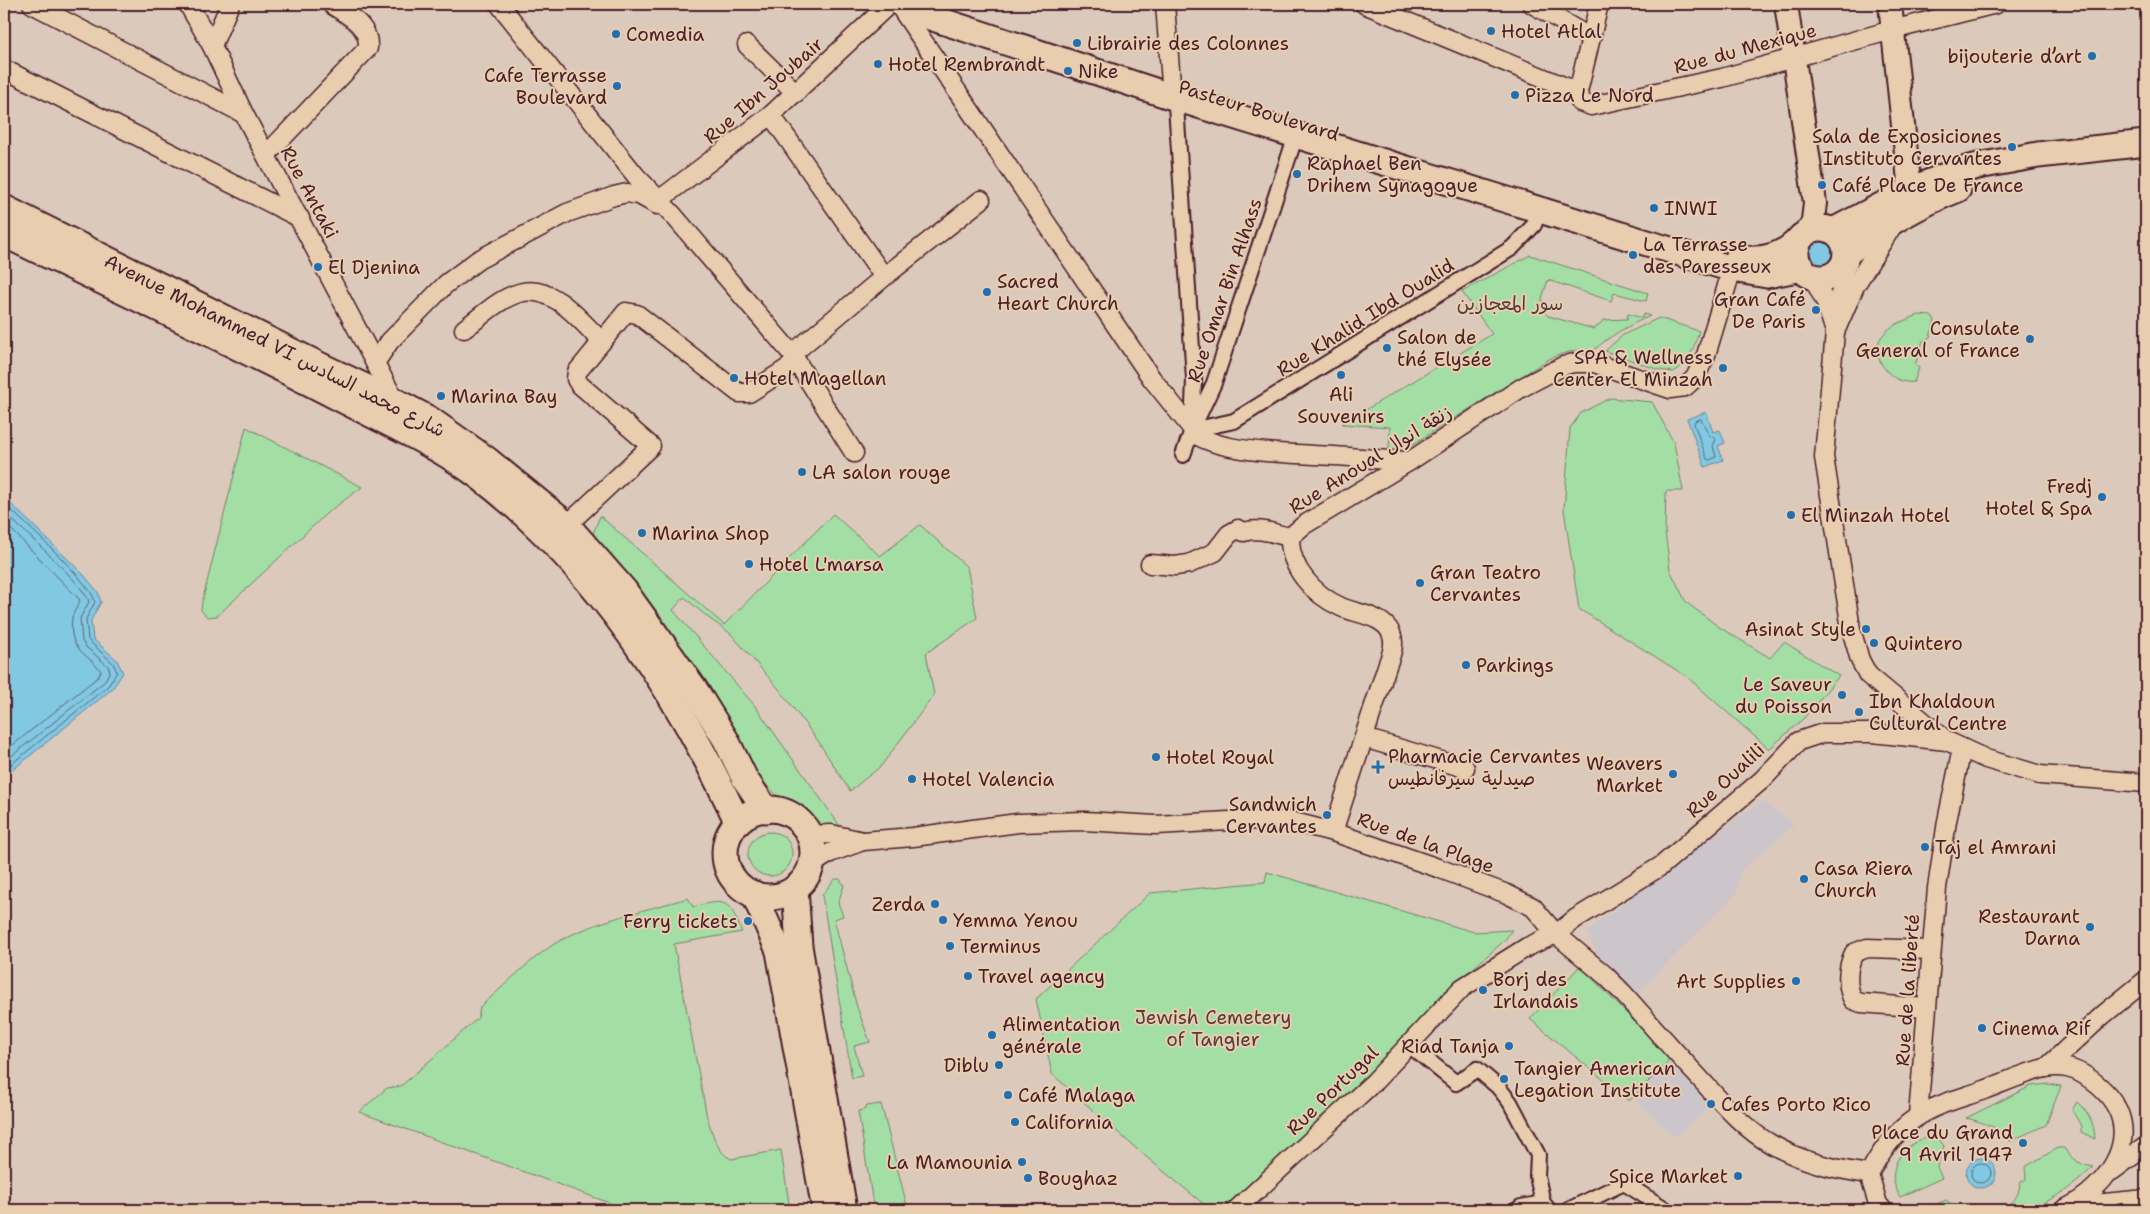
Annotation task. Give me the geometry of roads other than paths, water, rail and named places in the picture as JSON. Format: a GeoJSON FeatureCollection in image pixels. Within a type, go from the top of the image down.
{"type":"FeatureCollection","features":[{"type":"Feature","properties":{"kind":"main road"},"geometry":{"type":"LineString","coordinates":[[902,4],[915,12],[942,22],[1178,99],[1741,271],[1778,274],[1807,272],[1828,276],[1838,271],[1845,258],[1868,237],[1898,217],[1940,196],[1990,178],[2061,164],[2146,154]]}},
{"type":"Feature","properties":{"kind":"main road","name":"Pasteur Boulevard"},"geometry":{"type":"LineString","coordinates":[[933,4],[1174,94],[1722,255],[1749,260],[1771,257],[1792,247],[1815,232],[1955,172],[2038,155],[2146,143]]}},
{"type":"Feature","properties":{"kind":"main road"},"geometry":{"type":"LineString","coordinates":[[1898,217],[1910,190]]}},
{"type":"Feature","properties":{"kind":"main road","name":"Avenue Mohammed VI شارع محمد السادس"},"geometry":{"type":"LineString","coordinates":[[4,208],[314,363],[395,401],[450,433],[493,465],[567,524],[644,615],[694,688],[766,810]]}},
{"type":"Feature","properties":{"kind":"main road"},"geometry":{"type":"LineString","coordinates":[[1807,272],[1796,256],[1796,250],[1815,232],[1843,240],[1845,258]]}},
{"type":"Feature","properties":{"kind":"main road","name":"Avenue Mohammed VI شارع محمد السادس"},"geometry":{"type":"LineString","coordinates":[[4,234],[285,370],[404,432],[480,478],[522,514],[569,559],[604,599],[654,670],[686,721],[738,823]]}},
{"type":"Feature","properties":{"kind":"main road"},"geometry":{"type":"LineString","coordinates":[[766,810],[784,812],[805,827],[813,850],[812,865],[808,874],[795,888],[780,896],[771,897],[754,894],[735,880],[726,859],[726,844],[738,823],[751,814],[766,810]]}},
{"type":"Feature","properties":{"kind":"main road"},"geometry":{"type":"LineString","coordinates":[[795,888],[799,946],[844,1210]]}},
{"type":"Feature","properties":{"kind":"main road"},"geometry":{"type":"LineString","coordinates":[[754,894],[780,951],[824,1210]]}},
{"type":"Feature","properties":{"kind":"street"},"geometry":{"type":"LineString","coordinates":[[32,4],[244,114]]}},
{"type":"Feature","properties":{"kind":"street","name":"Rue Antaki"},"geometry":{"type":"LineString","coordinates":[[188,4],[212,46],[244,114],[267,154],[395,401]]}},
{"type":"Feature","properties":{"kind":"street"},"geometry":{"type":"LineString","coordinates":[[212,46],[230,4]]}},
{"type":"Feature","properties":{"kind":"street"},"geometry":{"type":"LineString","coordinates":[[267,154],[368,48],[368,37],[362,26],[331,4]]}},
{"type":"Feature","properties":{"kind":"street"},"geometry":{"type":"LineString","coordinates":[[500,4],[630,169],[674,216],[794,358],[854,453]]}},
{"type":"Feature","properties":{"kind":"street","name":"Rue Ibn Joubair"},"geometry":{"type":"LineString","coordinates":[[659,200],[771,115],[885,8],[886,4]]}},
{"type":"Feature","properties":{"kind":"street"},"geometry":{"type":"LineString","coordinates":[[898,4],[1152,380],[1192,430],[1206,441],[1226,446],[1294,454],[1410,461]]}},
{"type":"Feature","properties":{"kind":"street"},"geometry":{"type":"LineString","coordinates":[[1165,4],[1174,94],[1194,379],[1192,430]]}},
{"type":"Feature","properties":{"kind":"street"},"geometry":{"type":"LineString","coordinates":[[1364,4],[1579,88],[1599,4]]}},
{"type":"Feature","properties":{"kind":"street"},"geometry":{"type":"LineString","coordinates":[[1532,4],[1591,38]]}},
{"type":"Feature","properties":{"kind":"street"},"geometry":{"type":"LineString","coordinates":[[1786,4],[1815,203],[1815,232]]}},
{"type":"Feature","properties":{"kind":"street"},"geometry":{"type":"LineString","coordinates":[[1890,4],[1910,190]]}},
{"type":"Feature","properties":{"kind":"street","name":"Rue du Mexique"},"geometry":{"type":"LineString","coordinates":[[1579,88],[1578,98],[1584,104],[1591,106],[1606,104],[1722,78],[1892,30],[1996,4]]}},
{"type":"Feature","properties":{"kind":"street"},"geometry":{"type":"LineString","coordinates":[[747,45],[796,93]]}},
{"type":"Feature","properties":{"kind":"street"},"geometry":{"type":"LineString","coordinates":[[4,69],[300,218]]}},
{"type":"Feature","properties":{"kind":"street"},"geometry":{"type":"LineString","coordinates":[[771,115],[884,277]]}},
{"type":"Feature","properties":{"kind":"street","name":"Rue Omar Bin Alhass"},"geometry":{"type":"LineString","coordinates":[[1183,455],[1192,430],[1214,383],[1296,135]]}},
{"type":"Feature","properties":{"kind":"street"},"geometry":{"type":"LineString","coordinates":[[375,363],[390,341],[458,273],[478,260],[567,213],[627,194],[639,195],[674,216]]}},
{"type":"Feature","properties":{"kind":"street"},"geometry":{"type":"LineString","coordinates":[[567,524],[651,446],[576,380],[577,372],[626,312],[633,312],[734,390],[744,394],[794,358],[884,277],[981,200]]}},
{"type":"Feature","properties":{"kind":"street","name":"Rue Khalid Ibd Oualid"},"geometry":{"type":"LineString","coordinates":[[1192,430],[1234,421],[1512,248],[1534,225],[1539,210]]}},
{"type":"Feature","properties":{"kind":"street"},"geometry":{"type":"LineString","coordinates":[[1835,332],[1868,264],[1898,217]]}},
{"type":"Feature","properties":{"kind":"street"},"geometry":{"type":"LineString","coordinates":[[1845,258],[1835,332],[1824,457],[1856,650],[1863,668],[1872,678],[1955,745],[1986,758],[2040,775],[2084,780],[2146,783]]}},
{"type":"Feature","properties":{"kind":"street","name":"Rue Anoual زنقة انوال"},"geometry":{"type":"LineString","coordinates":[[1333,832],[1393,647],[1390,631],[1383,623],[1342,608],[1323,598],[1310,586],[1296,565],[1290,544],[1290,536],[1304,525],[1410,461],[1521,388],[1573,363],[1594,363],[1670,389],[1685,386],[1695,378],[1741,271]]}},
{"type":"Feature","properties":{"kind":"street"},"geometry":{"type":"LineString","coordinates":[[1807,272],[1826,303],[1835,332]]}},
{"type":"Feature","properties":{"kind":"street"},"geometry":{"type":"LineString","coordinates":[[464,329],[500,302],[520,292],[542,293],[562,302],[601,341]]}},
{"type":"Feature","properties":{"kind":"street"},"geometry":{"type":"LineString","coordinates":[[1150,564],[1175,566],[1189,564],[1215,552],[1229,534],[1238,529],[1244,532],[1260,530],[1290,536]]}},
{"type":"Feature","properties":{"kind":"street","name":"Rue Oualili"},"geometry":{"type":"LineString","coordinates":[[1556,934],[1575,919],[1673,857],[1762,779],[1799,741],[1823,733],[1872,733],[1955,745]]}},
{"type":"Feature","properties":{"kind":"street"},"geometry":{"type":"LineString","coordinates":[[1364,738],[1465,768]]}},
{"type":"Feature","properties":{"kind":"street","name":"Rue de la liberté"},"geometry":{"type":"LineString","coordinates":[[1918,1116],[1937,888],[1955,745]]}},
{"type":"Feature","properties":{"kind":"street","name":"Rue de la Plage"},"geometry":{"type":"LineString","coordinates":[[863,841],[913,837],[1018,823],[1075,821],[1156,825],[1246,820],[1290,821],[1333,832],[1438,868],[1506,894],[1533,907],[1556,934],[1606,976],[1716,1097],[1747,1128],[1771,1144],[1802,1160],[1825,1167],[1869,1174]]}},
{"type":"Feature","properties":{"kind":"street"},"geometry":{"type":"LineString","coordinates":[[809,835],[831,834],[863,841]]}},
{"type":"Feature","properties":{"kind":"street"},"geometry":{"type":"LineString","coordinates":[[812,865],[830,853],[863,841]]}},
{"type":"Feature","properties":{"kind":"street","name":"Rue Portugal"},"geometry":{"type":"LineString","coordinates":[[1236,1210],[1375,1081],[1462,988],[1528,947],[1556,934]]}},
{"type":"Feature","properties":{"kind":"street"},"geometry":{"type":"LineString","coordinates":[[1926,1008],[1853,1000],[1848,986],[1849,966],[1854,952],[1867,948],[1931,950]]}},
{"type":"Feature","properties":{"kind":"street"},"geometry":{"type":"LineString","coordinates":[[2046,1068],[2070,1044],[2146,980]]}},
{"type":"Feature","properties":{"kind":"street"},"geometry":{"type":"LineString","coordinates":[[1414,1049],[1456,1083],[1477,1069],[1498,1087],[1510,1102],[1538,1155],[1537,1176],[1546,1206],[1521,1207],[1517,1210]]}},
{"type":"Feature","properties":{"kind":"street"},"geometry":{"type":"LineString","coordinates":[[1883,1210],[1878,1204],[1869,1174],[1878,1156],[1888,1144],[1918,1116],[2046,1068],[2068,1068],[2091,1079],[2106,1093],[2114,1105],[2122,1132],[2117,1162],[2110,1172],[2082,1201],[2064,1210]]}},
{"type":"Feature","properties":{"kind":"street"},"geometry":{"type":"LineString","coordinates":[[2110,1172],[2146,1146]]}},
{"type":"Feature","properties":{"kind":"street"},"geometry":{"type":"LineString","coordinates":[[1568,1210],[1624,1183],[1667,1210]]}},
{"type":"Feature","properties":{"kind":"street"},"geometry":{"type":"LineString","coordinates":[[2082,1201],[2094,1204],[2146,1199]]}},
{"type":"Feature","properties":{"kind":"water"},"geometry":{"type":"Polygon","coordinates":[[[1821,236],[1828,237],[1833,241],[1837,246],[1837,260],[1833,265],[1828,269],[1821,270],[1814,269],[1809,265],[1805,260],[1804,253],[1805,246],[1809,241],[1814,237],[1821,236]]]}},
{"type":"Feature","properties":{"kind":"water"},"geometry":{"type":"Polygon","coordinates":[[[1706,412],[1713,432],[1720,430],[1725,443],[1718,446],[1723,460],[1705,467],[1687,419],[1706,412]]]}},
{"type":"Feature","properties":{"kind":"water"},"geometry":{"type":"Polygon","coordinates":[[[4,497],[83,574],[98,592],[101,602],[91,620],[93,639],[117,660],[123,673],[112,689],[4,777],[4,497]]]}},
{"type":"Feature","properties":{"kind":"water"},"geometry":{"type":"Polygon","coordinates":[[[1981,1158],[1992,1162],[1996,1173],[1992,1184],[1981,1188],[1970,1184],[1966,1173],[1970,1162],[1981,1158]]]}},
{"type":"Feature","properties":{"kind":"place","name":"Hotel Atlal"},"geometry":{"type":"Point","coordinates":[1491,31]}},
{"type":"Feature","properties":{"kind":"place","name":"Comedia"},"geometry":{"type":"Point","coordinates":[616,34]}},
{"type":"Feature","properties":{"kind":"place","name":"Librairie des Colonnes"},"geometry":{"type":"Point","coordinates":[1077,43]}},
{"type":"Feature","properties":{"kind":"place","name":"bijouterie d’art"},"geometry":{"type":"Point","coordinates":[2092,56]}},
{"type":"Feature","properties":{"kind":"place","name":"Hotel Rembrandt"},"geometry":{"type":"Point","coordinates":[878,64]}},
{"type":"Feature","properties":{"kind":"place","name":"Nike"},"geometry":{"type":"Point","coordinates":[1068,71]}},
{"type":"Feature","properties":{"kind":"place","name":"Cafe Terrasse Boulevard"},"geometry":{"type":"Point","coordinates":[617,86]}},
{"type":"Feature","properties":{"kind":"place","name":"Pizza Le Nord"},"geometry":{"type":"Point","coordinates":[1515,95]}},
{"type":"Feature","properties":{"kind":"place","name":"Sala de Exposiciones Instituto Cervantes"},"geometry":{"type":"Point","coordinates":[2012,147]}},
{"type":"Feature","properties":{"kind":"place","name":"Raphael Ben Drihem Synagogue"},"geometry":{"type":"Point","coordinates":[1297,174]}},
{"type":"Feature","properties":{"kind":"place","name":"Café Place De France"},"geometry":{"type":"Point","coordinates":[1822,185]}},
{"type":"Feature","properties":{"kind":"place","name":"INWI"},"geometry":{"type":"Point","coordinates":[1654,208]}},
{"type":"Feature","properties":{"kind":"place","name":"La Terrasse des Paresseux"},"geometry":{"type":"Point","coordinates":[1633,255]}},
{"type":"Feature","properties":{"kind":"place","name":"El Djenina"},"geometry":{"type":"Point","coordinates":[318,267]}},
{"type":"Feature","properties":{"kind":"place","name":"Sacred Heart Church"},"geometry":{"type":"Point","coordinates":[987,292]}},
{"type":"Feature","properties":{"kind":"place","name":"Gran Café De Paris"},"geometry":{"type":"Point","coordinates":[1816,310]}},
{"type":"Feature","properties":{"kind":"place","name":"Consulate General of France"},"geometry":{"type":"Point","coordinates":[2030,339]}},
{"type":"Feature","properties":{"kind":"place","name":"Salon de thé Elysée"},"geometry":{"type":"Point","coordinates":[1387,348]}},
{"type":"Feature","properties":{"kind":"place","name":"SPA & Wellness Center El Minzah"},"geometry":{"type":"Point","coordinates":[1723,368]}},
{"type":"Feature","properties":{"kind":"place","name":"Ali Souvenirs"},"geometry":{"type":"Point","coordinates":[1341,375]}},
{"type":"Feature","properties":{"kind":"place","name":"Hotel Magellan"},"geometry":{"type":"Point","coordinates":[734,378]}},
{"type":"Feature","properties":{"kind":"place","name":"Marina Bay"},"geometry":{"type":"Point","coordinates":[441,396]}},
{"type":"Feature","properties":{"kind":"place","name":"LA salon rouge"},"geometry":{"type":"Point","coordinates":[802,472]}},
{"type":"Feature","properties":{"kind":"place","name":"Fredj Hotel & Spa"},"geometry":{"type":"Point","coordinates":[2102,497]}},
{"type":"Feature","properties":{"kind":"place","name":"El Minzah Hotel"},"geometry":{"type":"Point","coordinates":[1791,515]}},
{"type":"Feature","properties":{"kind":"place","name":"Marina Shop"},"geometry":{"type":"Point","coordinates":[642,533]}},
{"type":"Feature","properties":{"kind":"place","name":"Hotel L'marsa"},"geometry":{"type":"Point","coordinates":[749,564]}},
{"type":"Feature","properties":{"kind":"place","name":"Gran Teatro Cervantes"},"geometry":{"type":"Point","coordinates":[1420,583]}},
{"type":"Feature","properties":{"kind":"place","name":"Asinat Style"},"geometry":{"type":"Point","coordinates":[1866,629]}},
{"type":"Feature","properties":{"kind":"place","name":"Quintero"},"geometry":{"type":"Point","coordinates":[1874,643]}},
{"type":"Feature","properties":{"kind":"place","name":"Parkings"},"geometry":{"type":"Point","coordinates":[1466,665]}},
{"type":"Feature","properties":{"kind":"place","name":"Le Saveur du Poisson"},"geometry":{"type":"Point","coordinates":[1842,695]}},
{"type":"Feature","properties":{"kind":"place","name":"Ibn Khaldoun Cultural Centre"},"geometry":{"type":"Point","coordinates":[1859,712]}},
{"type":"Feature","properties":{"kind":"place","name":"Hotel Royal"},"geometry":{"type":"Point","coordinates":[1156,757]}},
{"type":"Feature","properties":{"kind":"place","name":"Pharmacie Cervantes صيدلية سيرفانطيس"},"geometry":{"type":"Point","coordinates":[1378,767]}},
{"type":"Feature","properties":{"kind":"place","name":"Weavers Market"},"geometry":{"type":"Point","coordinates":[1673,774]}},
{"type":"Feature","properties":{"kind":"place","name":"Hotel Valencia"},"geometry":{"type":"Point","coordinates":[912,779]}},
{"type":"Feature","properties":{"kind":"place","name":"Sandwich Cervantes"},"geometry":{"type":"Point","coordinates":[1327,815]}},
{"type":"Feature","properties":{"kind":"place","name":"Taj el Amrani"},"geometry":{"type":"Point","coordinates":[1925,847]}},
{"type":"Feature","properties":{"kind":"place","name":"Casa Riera Church"},"geometry":{"type":"Point","coordinates":[1804,879]}},
{"type":"Feature","properties":{"kind":"place","name":"Zerda"},"geometry":{"type":"Point","coordinates":[935,904]}},
{"type":"Feature","properties":{"kind":"place","name":"Yemma Yenou"},"geometry":{"type":"Point","coordinates":[943,920]}},
{"type":"Feature","properties":{"kind":"place","name":"Ferry tickets"},"geometry":{"type":"Point","coordinates":[748,921]}},
{"type":"Feature","properties":{"kind":"place","name":"Restaurant Darna"},"geometry":{"type":"Point","coordinates":[2090,927]}},
{"type":"Feature","properties":{"kind":"place","name":"Terminus"},"geometry":{"type":"Point","coordinates":[950,946]}},
{"type":"Feature","properties":{"kind":"place","name":"Travel agency"},"geometry":{"type":"Point","coordinates":[968,976]}},
{"type":"Feature","properties":{"kind":"place","name":"Art Supplies"},"geometry":{"type":"Point","coordinates":[1796,981]}},
{"type":"Feature","properties":{"kind":"place","name":"Borj des Irlandais"},"geometry":{"type":"Point","coordinates":[1483,990]}},
{"type":"Feature","properties":{"kind":"place","name":"Cinema Rif"},"geometry":{"type":"Point","coordinates":[1982,1028]}},
{"type":"Feature","properties":{"kind":"place","name":"Alimentation générale"},"geometry":{"type":"Point","coordinates":[992,1035]}},
{"type":"Feature","properties":{"kind":"place","name":"Riad Tanja"},"geometry":{"type":"Point","coordinates":[1509,1046]}},
{"type":"Feature","properties":{"kind":"place","name":"Diblu"},"geometry":{"type":"Point","coordinates":[999,1065]}},
{"type":"Feature","properties":{"kind":"place","name":"Tangier American Legation Institute"},"geometry":{"type":"Point","coordinates":[1504,1079]}},
{"type":"Feature","properties":{"kind":"place","name":"Café Malaga"},"geometry":{"type":"Point","coordinates":[1008,1095]}},
{"type":"Feature","properties":{"kind":"place","name":"Cafes Porto Rico"},"geometry":{"type":"Point","coordinates":[1711,1104]}},
{"type":"Feature","properties":{"kind":"place","name":"California"},"geometry":{"type":"Point","coordinates":[1015,1122]}},
{"type":"Feature","properties":{"kind":"place","name":"Place du Grand 9 Avril 1947"},"geometry":{"type":"Point","coordinates":[2023,1143]}},
{"type":"Feature","properties":{"kind":"place","name":"La Mamounia"},"geometry":{"type":"Point","coordinates":[1022,1162]}},
{"type":"Feature","properties":{"kind":"place","name":"Spice Market"},"geometry":{"type":"Point","coordinates":[1738,1176]}},
{"type":"Feature","properties":{"kind":"place","name":"Boughaz"},"geometry":{"type":"Point","coordinates":[1028,1178]}},
{"type":"Feature","properties":{"kind":"park label","name":"سور المعجازين"},"geometry":{"type":"Point","coordinates":[1510,303]}},
{"type":"Feature","properties":{"kind":"park label","name":"Jewish Cemetery of Tangier"},"geometry":{"type":"Point","coordinates":[1213,1028]}}]}
